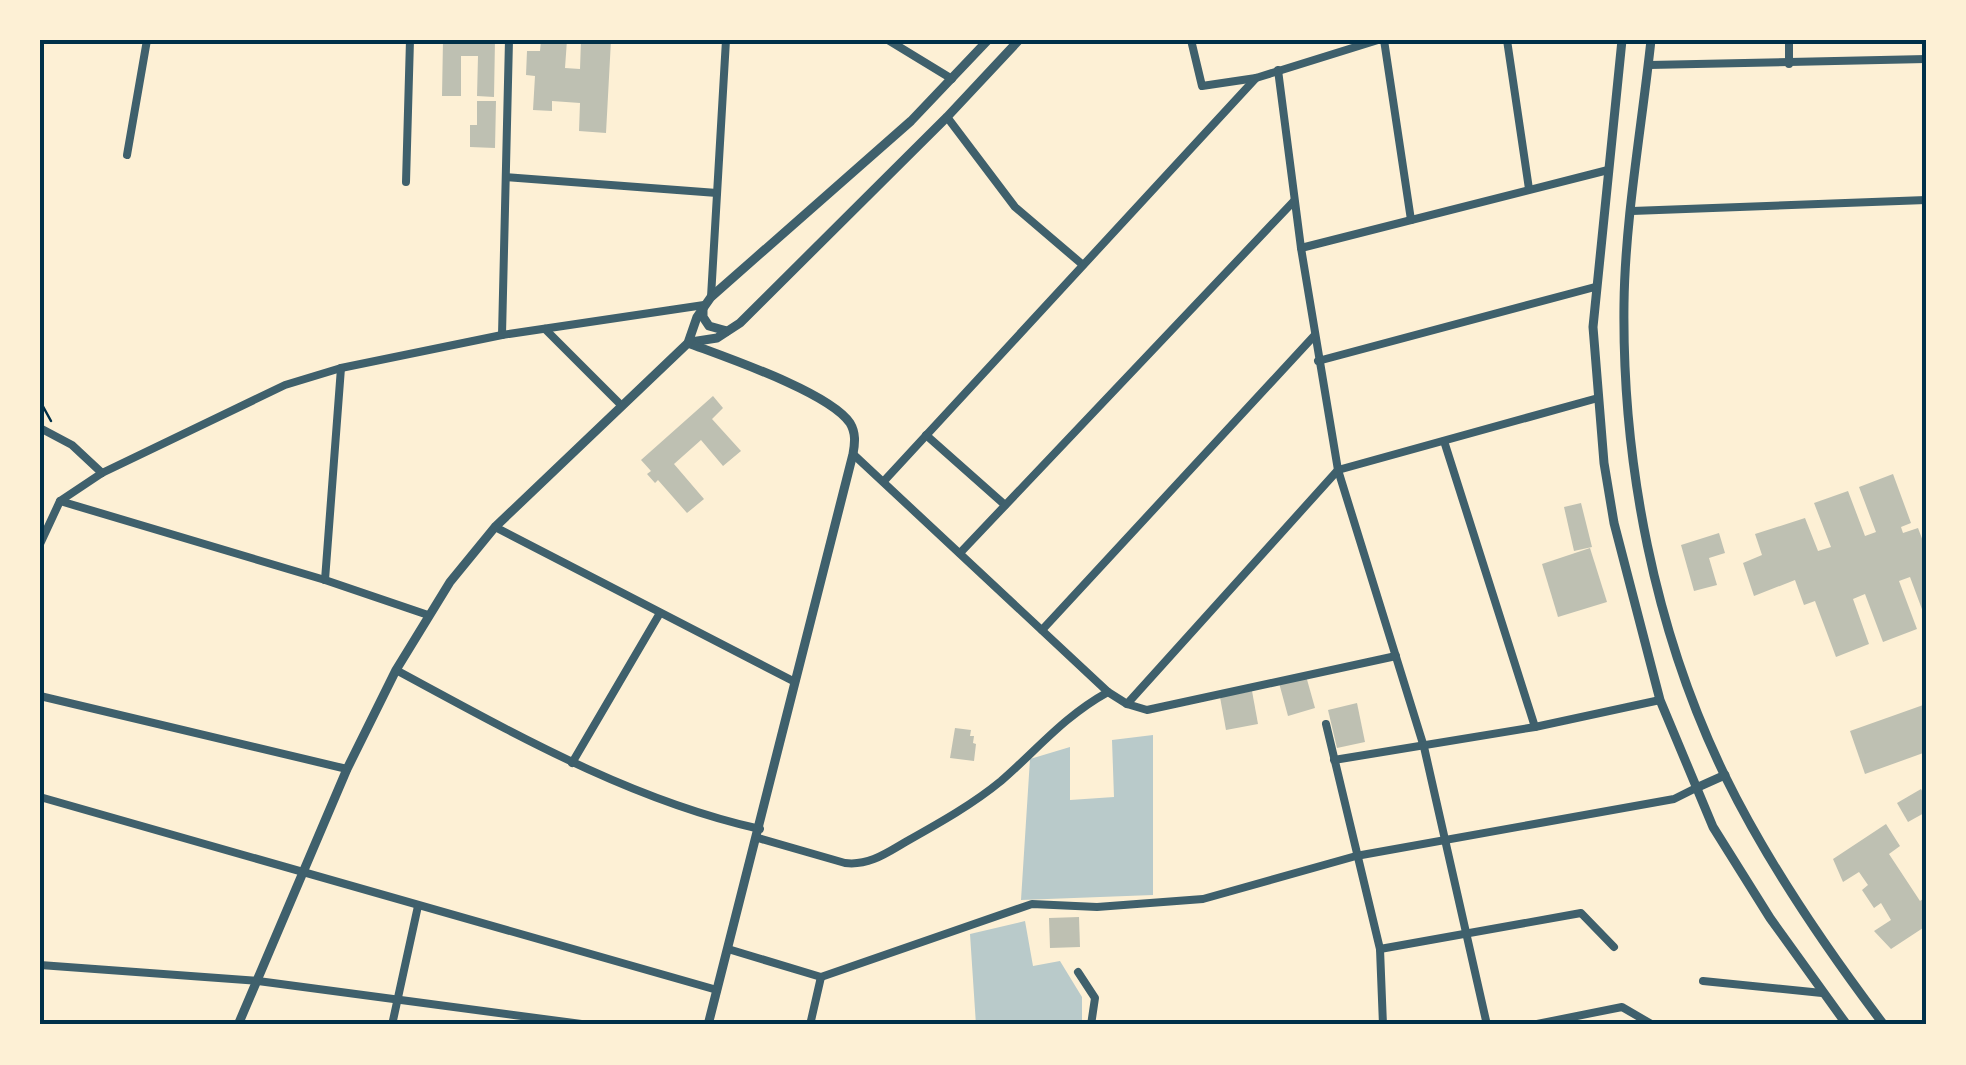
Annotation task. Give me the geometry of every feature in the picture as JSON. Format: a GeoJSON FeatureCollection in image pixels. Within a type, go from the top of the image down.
{"type":"FeatureCollection","features":[{"type":"Feature","properties":{"kind":"street"},"geometry":{"type":"LineString","coordinates":[[128,155],[147,40]]}},
{"type":"Feature","properties":{"kind":"street"},"geometry":{"type":"LineString","coordinates":[[406,182],[410,40]]}},
{"type":"Feature","properties":{"kind":"street"},"geometry":{"type":"LineString","coordinates":[[502,334],[509,40]]}},
{"type":"Feature","properties":{"kind":"street"},"geometry":{"type":"LineString","coordinates":[[726,40],[717,193],[703,317],[719,332],[730,330]]}},
{"type":"Feature","properties":{"kind":"street"},"geometry":{"type":"LineString","coordinates":[[888,40],[952,79]]}},
{"type":"Feature","properties":{"kind":"street"},"geometry":{"type":"LineString","coordinates":[[238,1025],[346,768],[396,670],[450,582],[495,527],[688,343],[707,301],[912,122],[988,40]]}},
{"type":"Feature","properties":{"kind":"street"},"geometry":{"type":"LineString","coordinates":[[688,343],[717,338],[730,330],[1020,40]]}},
{"type":"Feature","properties":{"kind":"street"},"geometry":{"type":"LineString","coordinates":[[1191,40],[1202,86],[1256,78],[1381,40],[1411,220]]}},
{"type":"Feature","properties":{"kind":"street"},"geometry":{"type":"LineString","coordinates":[[1507,40],[1529,188]]}},
{"type":"Feature","properties":{"kind":"street"},"geometry":{"type":"LineString","coordinates":[[1622,40],[1595,287],[1598,398],[1614,523],[1660,700],[1713,827],[1846,1025]]}},
{"type":"Feature","properties":{"kind":"street"},"geometry":{"type":"LineString","coordinates":[[1652,40],[1624,303],[1628,428],[1641,514],[1689,691],[1725,775],[1764,849],[1884,1025]]}},
{"type":"Feature","properties":{"kind":"street"},"geometry":{"type":"LineString","coordinates":[[1789,40],[1789,64]]}},
{"type":"Feature","properties":{"kind":"street"},"geometry":{"type":"LineString","coordinates":[[1648,65],[1926,59]]}},
{"type":"Feature","properties":{"kind":"street"},"geometry":{"type":"LineString","coordinates":[[1278,70],[1314,336],[1338,470],[1424,747],[1487,1025]]}},
{"type":"Feature","properties":{"kind":"street"},"geometry":{"type":"LineString","coordinates":[[884,482],[1256,78]]}},
{"type":"Feature","properties":{"kind":"street"},"geometry":{"type":"LineString","coordinates":[[947,117],[1016,207],[1083,265]]}},
{"type":"Feature","properties":{"kind":"street"},"geometry":{"type":"LineString","coordinates":[[1301,248],[1608,170]]}},
{"type":"Feature","properties":{"kind":"street"},"geometry":{"type":"LineString","coordinates":[[506,177],[717,193]]}},
{"type":"Feature","properties":{"kind":"street"},"geometry":{"type":"LineString","coordinates":[[960,553],[1294,200]]}},
{"type":"Feature","properties":{"kind":"street"},"geometry":{"type":"LineString","coordinates":[[1632,210],[1926,200]]}},
{"type":"Feature","properties":{"kind":"street"},"geometry":{"type":"LineString","coordinates":[[1318,361],[1595,287]]}},
{"type":"Feature","properties":{"kind":"street"},"geometry":{"type":"LineString","coordinates":[[40,544],[60,501],[102,473],[260,395],[340,368],[502,334],[707,301]]}},
{"type":"Feature","properties":{"kind":"street"},"geometry":{"type":"LineString","coordinates":[[545,329],[621,405]]}},
{"type":"Feature","properties":{"kind":"street"},"geometry":{"type":"LineString","coordinates":[[1042,630],[1314,336]]}},
{"type":"Feature","properties":{"kind":"street"},"geometry":{"type":"LineString","coordinates":[[688,343],[796,387],[837,410],[853,429],[853,454],[708,1025]]}},
{"type":"Feature","properties":{"kind":"street"},"geometry":{"type":"LineString","coordinates":[[325,580],[340,368]]}},
{"type":"Feature","properties":{"kind":"street"},"geometry":{"type":"LineString","coordinates":[[1127,704],[1338,470],[1598,398]]}},
{"type":"Feature","properties":{"kind":"street"},"geometry":{"type":"LineString","coordinates":[[40,428],[59,436],[102,473]]}},
{"type":"Feature","properties":{"kind":"street"},"geometry":{"type":"LineString","coordinates":[[926,435],[1006,505]]}},
{"type":"Feature","properties":{"kind":"street"},"geometry":{"type":"LineString","coordinates":[[1444,441],[1535,727]]}},
{"type":"Feature","properties":{"kind":"street"},"geometry":{"type":"LineString","coordinates":[[853,454],[1108,692],[1127,704],[1147,710],[1396,656]]}},
{"type":"Feature","properties":{"kind":"street"},"geometry":{"type":"LineString","coordinates":[[60,501],[428,615]]}},
{"type":"Feature","properties":{"kind":"street"},"geometry":{"type":"LineString","coordinates":[[495,527],[795,682]]}},
{"type":"Feature","properties":{"kind":"street"},"geometry":{"type":"LineString","coordinates":[[572,763],[660,614]]}},
{"type":"Feature","properties":{"kind":"street"},"geometry":{"type":"LineString","coordinates":[[396,670],[572,763],[705,816],[845,864],[879,858],[947,819],[1000,782],[1058,724],[1108,692]]}},
{"type":"Feature","properties":{"kind":"street"},"geometry":{"type":"LineString","coordinates":[[40,696],[346,768]]}},
{"type":"Feature","properties":{"kind":"street"},"geometry":{"type":"LineString","coordinates":[[1334,760],[1535,727],[1660,700]]}},
{"type":"Feature","properties":{"kind":"street"},"geometry":{"type":"LineString","coordinates":[[1326,724],[1380,949],[1382,1025]]}},
{"type":"Feature","properties":{"kind":"street"},"geometry":{"type":"LineString","coordinates":[[728,949],[821,977],[1032,904],[1097,907],[1204,899],[1356,856],[1674,799],[1725,775]]}},
{"type":"Feature","properties":{"kind":"street"},"geometry":{"type":"LineString","coordinates":[[40,796],[717,990]]}},
{"type":"Feature","properties":{"kind":"street"},"geometry":{"type":"LineString","coordinates":[[392,1025],[418,906]]}},
{"type":"Feature","properties":{"kind":"street"},"geometry":{"type":"LineString","coordinates":[[1380,949],[1582,913],[1614,947]]}},
{"type":"Feature","properties":{"kind":"street"},"geometry":{"type":"LineString","coordinates":[[40,965],[258,981],[590,1025]]}},
{"type":"Feature","properties":{"kind":"street"},"geometry":{"type":"LineString","coordinates":[[1078,972],[1096,998],[1091,1025]]}},
{"type":"Feature","properties":{"kind":"street"},"geometry":{"type":"LineString","coordinates":[[810,1025],[821,977]]}},
{"type":"Feature","properties":{"kind":"street"},"geometry":{"type":"LineString","coordinates":[[1704,981],[1822,993]]}},
{"type":"Feature","properties":{"kind":"street"},"geometry":{"type":"LineString","coordinates":[[1532,1025],[1622,1007],[1653,1025]]}},
{"type":"Feature","properties":{"kind":"path"},"geometry":{"type":"LineString","coordinates":[[40,401],[59,436]]}},
{"type":"Feature","properties":{"kind":"shaded area"},"geometry":{"type":"Polygon","coordinates":[[[1153,735],[1153,895],[1021,900],[1030,759],[1070,747],[1070,800],[1114,797],[1112,740],[1153,735]]]}},
{"type":"Feature","properties":{"kind":"shaded area"},"geometry":{"type":"Polygon","coordinates":[[[1025,921],[1033,966],[1060,961],[1082,997],[1082,1025],[976,1025],[970,934],[1025,921]]]}},
{"type":"Feature","properties":{"kind":"building"},"geometry":{"type":"Polygon","coordinates":[[[443,40],[495,40],[494,97],[477,96],[478,56],[461,56],[461,96],[442,96],[443,40]]]}},
{"type":"Feature","properties":{"kind":"building"},"geometry":{"type":"Polygon","coordinates":[[[541,40],[567,40],[565,68],[580,69],[581,40],[611,40],[606,133],[579,131],[580,103],[552,101],[552,111],[533,110],[535,76],[526,75],[527,51],[540,51],[541,40]]]}},
{"type":"Feature","properties":{"kind":"building"},"geometry":{"type":"Polygon","coordinates":[[[477,101],[496,101],[495,148],[470,147],[470,125],[477,125],[477,101]]]}},
{"type":"Feature","properties":{"kind":"building"},"geometry":{"type":"Polygon","coordinates":[[[713,396],[723,408],[712,419],[741,451],[723,466],[701,440],[674,464],[704,499],[687,513],[658,480],[655,483],[647,474],[651,471],[641,460],[713,396]]]}},
{"type":"Feature","properties":{"kind":"building"},"geometry":{"type":"Polygon","coordinates":[[[1893,474],[1911,523],[1901,527],[1903,533],[1918,528],[1926,549],[1926,620],[1910,577],[1899,581],[1917,629],[1883,642],[1865,594],[1853,599],[1869,644],[1836,657],[1815,601],[1804,605],[1795,580],[1754,596],[1743,563],[1762,555],[1755,534],[1805,518],[1818,551],[1831,547],[1814,503],[1848,491],[1865,536],[1876,532],[1859,487],[1893,474]]]}},
{"type":"Feature","properties":{"kind":"building"},"geometry":{"type":"Polygon","coordinates":[[[1581,503],[1592,547],[1574,551],[1564,507],[1581,503]]]}},
{"type":"Feature","properties":{"kind":"building"},"geometry":{"type":"Polygon","coordinates":[[[1719,533],[1725,553],[1709,558],[1717,585],[1694,591],[1681,545],[1719,533]]]}},
{"type":"Feature","properties":{"kind":"building"},"geometry":{"type":"Polygon","coordinates":[[[1590,548],[1607,602],[1558,617],[1542,564],[1590,548]]]}},
{"type":"Feature","properties":{"kind":"building"},"geometry":{"type":"Polygon","coordinates":[[[1306,676],[1315,708],[1288,716],[1279,683],[1306,676]]]}},
{"type":"Feature","properties":{"kind":"building"},"geometry":{"type":"Polygon","coordinates":[[[1252,691],[1258,724],[1226,730],[1220,697],[1252,691]]]}},
{"type":"Feature","properties":{"kind":"building"},"geometry":{"type":"Polygon","coordinates":[[[1357,703],[1365,742],[1337,748],[1328,710],[1357,703]]]}},
{"type":"Feature","properties":{"kind":"building"},"geometry":{"type":"Polygon","coordinates":[[[1926,704],[1926,752],[1865,774],[1850,731],[1926,704]]]}},
{"type":"Feature","properties":{"kind":"building"},"geometry":{"type":"Polygon","coordinates":[[[955,728],[971,730],[976,744],[974,761],[950,758],[955,728]]]}},
{"type":"Feature","properties":{"kind":"building"},"geometry":{"type":"Polygon","coordinates":[[[1921,789],[1926,812],[1908,822],[1897,803],[1921,789]]]}},
{"type":"Feature","properties":{"kind":"building"},"geometry":{"type":"Polygon","coordinates":[[[1886,824],[1900,846],[1889,854],[1920,901],[1926,897],[1926,926],[1891,949],[1874,931],[1891,920],[1881,903],[1874,908],[1862,890],[1868,885],[1859,872],[1843,882],[1833,859],[1886,824]]]}},
{"type":"Feature","properties":{"kind":"building"},"geometry":{"type":"Polygon","coordinates":[[[1079,917],[1080,947],[1050,948],[1049,918],[1079,917]]]}}]}
